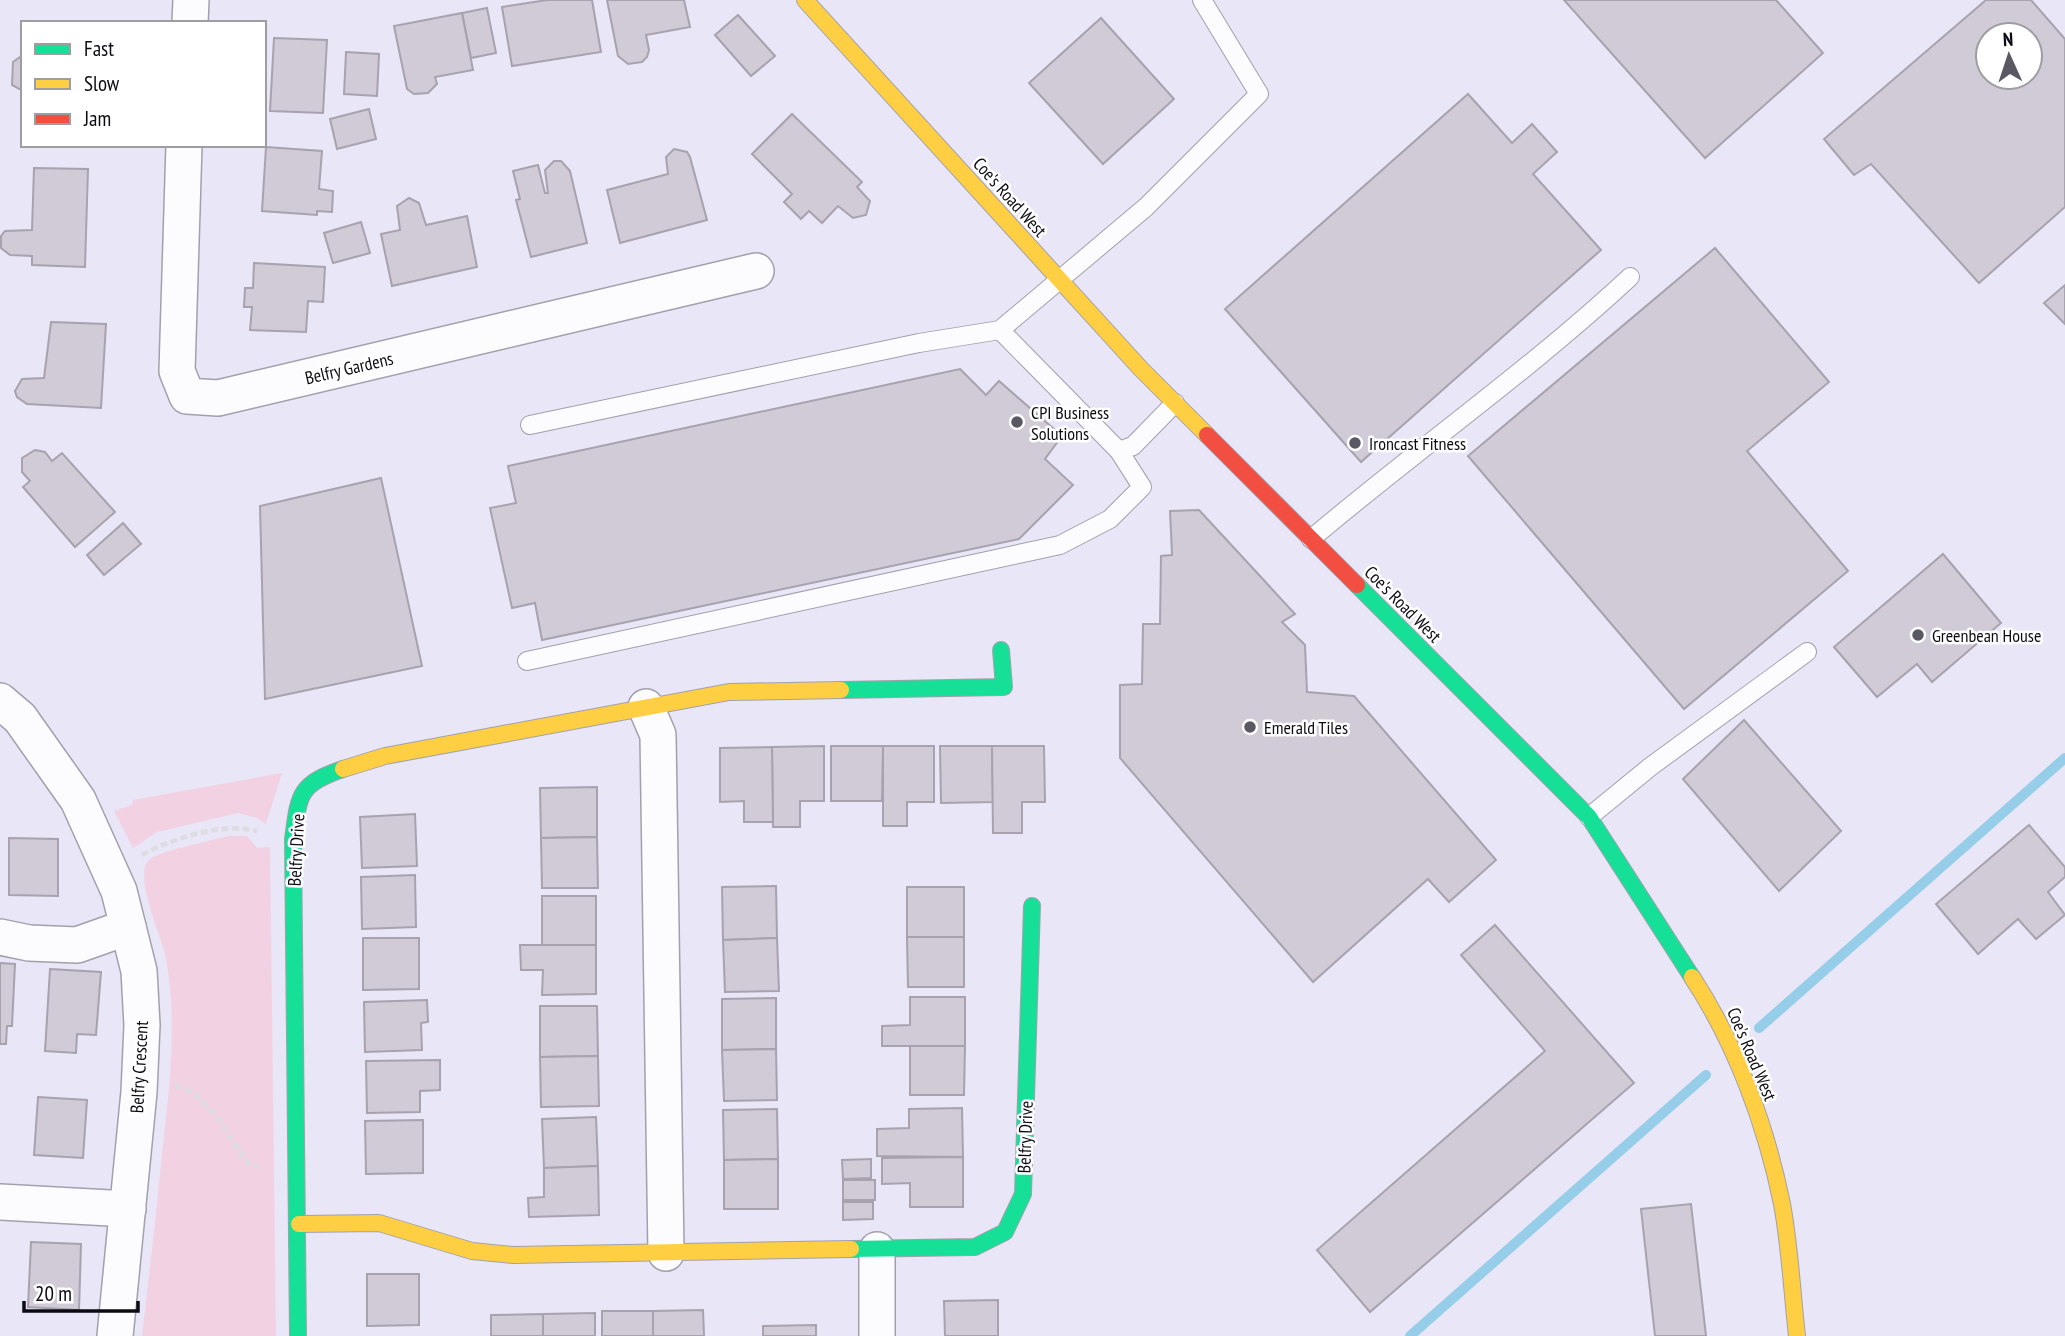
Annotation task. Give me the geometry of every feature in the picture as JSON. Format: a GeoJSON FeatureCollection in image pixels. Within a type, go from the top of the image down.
{"type":"FeatureCollection","features":[{"type":"Feature","properties":{"kind":"street"},"geometry":{"type":"LineString","coordinates":[[190,21],[191,0]]}},
{"type":"Feature","properties":{"kind":"street","name":"Coe's Road West"},"geometry":{"type":"LineString","coordinates":[[805,0],[1175,403],[1590,817],[1699,986],[1730,1044],[1756,1109],[1782,1204],[1797,1336]]}},
{"type":"Feature","properties":{"kind":"street","name":"Belfry Gardens"},"geometry":{"type":"LineString","coordinates":[[184,147],[177,371],[187,396],[218,398],[756,271]]}},
{"type":"Feature","properties":{"kind":"street","name":"Belfry Drive"},"geometry":{"type":"LineString","coordinates":[[298,1336],[299,1224],[293,839],[298,802],[313,779],[385,756],[729,692],[1004,687],[1002,650]]}},
{"type":"Feature","properties":{"kind":"street","name":"Belfry Crescent"},"geometry":{"type":"LineString","coordinates":[[0,701],[20,718],[78,800],[110,872],[139,971],[142,1025],[139,1080],[115,1336]]}},
{"type":"Feature","properties":{"kind":"street"},"geometry":{"type":"LineString","coordinates":[[646,708],[658,735],[666,1253]]}},
{"type":"Feature","properties":{"kind":"street","name":"Belfry Drive"},"geometry":{"type":"LineString","coordinates":[[299,1224],[379,1223],[472,1251],[513,1255],[975,1247],[1005,1232],[1023,1194],[1032,906]]}},
{"type":"Feature","properties":{"kind":"street"},"geometry":{"type":"LineString","coordinates":[[0,937],[29,943],[77,944],[128,927]]}},
{"type":"Feature","properties":{"kind":"street"},"geometry":{"type":"LineString","coordinates":[[0,1202],[128,1209]]}},
{"type":"Feature","properties":{"kind":"street"},"geometry":{"type":"LineString","coordinates":[[877,1250],[877,1336]]}},
{"type":"Feature","properties":{"kind":"lane"},"geometry":{"type":"LineString","coordinates":[[530,425],[919,343],[1000,330],[1146,207],[1259,94],[1202,0]]}},
{"type":"Feature","properties":{"kind":"lane"},"geometry":{"type":"LineString","coordinates":[[1311,539],[1378,482],[1565,337],[1630,278]]}},
{"type":"Feature","properties":{"kind":"lane"},"geometry":{"type":"LineString","coordinates":[[527,661],[1060,545],[1110,519],[1142,487],[1119,451],[1000,330]]}},
{"type":"Feature","properties":{"kind":"lane"},"geometry":{"type":"LineString","coordinates":[[1119,451],[1133,446],[1175,403]]}},
{"type":"Feature","properties":{"kind":"lane"},"geometry":{"type":"LineString","coordinates":[[1590,817],[1650,767],[1808,652]]}},
{"type":"Feature","properties":{"kind":"path"},"geometry":{"type":"LineString","coordinates":[[110,872],[156,848],[239,827],[271,837],[293,839]]}},
{"type":"Feature","properties":{"kind":"path"},"geometry":{"type":"LineString","coordinates":[[139,1080],[184,1087],[210,1110],[249,1164],[297,1170]]}},
{"type":"Feature","properties":{"kind":"shaded area"},"geometry":{"type":"Polygon","coordinates":[[[282,773],[266,824],[257,818],[238,813],[157,832],[133,848],[114,811],[132,805],[133,800],[282,773]]]}},
{"type":"Feature","properties":{"kind":"shaded area"},"geometry":{"type":"Polygon","coordinates":[[[228,836],[247,836],[257,848],[270,847],[276,1336],[142,1336],[167,1106],[172,1032],[170,983],[166,959],[146,894],[145,869],[153,857],[228,836]]]}},
{"type":"Feature","properties":{"kind":"building"},"geometry":{"type":"Polygon","coordinates":[[[547,0],[592,0],[601,52],[512,66],[502,7],[547,0]]]}},
{"type":"Feature","properties":{"kind":"building"},"geometry":{"type":"Polygon","coordinates":[[[607,0],[684,0],[690,27],[646,35],[649,50],[647,57],[642,62],[628,64],[618,56],[607,0]]]}},
{"type":"Feature","properties":{"kind":"building"},"geometry":{"type":"Polygon","coordinates":[[[1564,0],[1776,0],[1823,53],[1705,158],[1564,0]]]}},
{"type":"Feature","properties":{"kind":"building"},"geometry":{"type":"Polygon","coordinates":[[[1986,0],[2031,0],[2065,39],[2065,207],[1979,283],[1871,164],[1854,175],[1824,139],[1986,0]]]}},
{"type":"Feature","properties":{"kind":"building"},"geometry":{"type":"Polygon","coordinates":[[[487,8],[496,53],[471,58],[462,13],[487,8]]]}},
{"type":"Feature","properties":{"kind":"building"},"geometry":{"type":"Polygon","coordinates":[[[462,13],[473,70],[435,77],[437,84],[428,93],[414,94],[407,89],[394,26],[462,13]]]}},
{"type":"Feature","properties":{"kind":"building"},"geometry":{"type":"Polygon","coordinates":[[[738,15],[775,56],[751,76],[715,35],[738,15]]]}},
{"type":"Feature","properties":{"kind":"building"},"geometry":{"type":"Polygon","coordinates":[[[1101,18],[1174,99],[1103,164],[1029,83],[1101,18]]]}},
{"type":"Feature","properties":{"kind":"building"},"geometry":{"type":"Polygon","coordinates":[[[274,38],[327,40],[323,113],[270,111],[274,38]]]}},
{"type":"Feature","properties":{"kind":"building"},"geometry":{"type":"Polygon","coordinates":[[[346,52],[379,54],[377,96],[344,94],[346,52]]]}},
{"type":"Feature","properties":{"kind":"building"},"geometry":{"type":"Polygon","coordinates":[[[21,56],[21,90],[12,85],[13,62],[21,56]]]}},
{"type":"Feature","properties":{"kind":"building"},"geometry":{"type":"Polygon","coordinates":[[[1468,94],[1512,143],[1532,124],[1557,152],[1533,174],[1601,250],[1361,462],[1225,309],[1468,94]]]}},
{"type":"Feature","properties":{"kind":"building"},"geometry":{"type":"Polygon","coordinates":[[[369,109],[376,139],[337,149],[330,119],[369,109]]]}},
{"type":"Feature","properties":{"kind":"building"},"geometry":{"type":"Polygon","coordinates":[[[792,114],[862,182],[857,187],[870,201],[866,215],[853,218],[838,206],[822,223],[809,211],[801,219],[784,202],[792,194],[752,154],[792,114]]]}},
{"type":"Feature","properties":{"kind":"building"},"geometry":{"type":"Polygon","coordinates":[[[266,147],[322,151],[319,189],[333,191],[332,212],[317,211],[317,215],[262,211],[266,147]]]}},
{"type":"Feature","properties":{"kind":"building"},"geometry":{"type":"Polygon","coordinates":[[[674,149],[687,152],[690,157],[707,220],[620,243],[607,190],[668,174],[666,157],[674,149]]]}},
{"type":"Feature","properties":{"kind":"building"},"geometry":{"type":"Polygon","coordinates":[[[554,161],[561,161],[570,171],[587,243],[531,257],[516,200],[520,199],[513,171],[538,165],[545,193],[548,193],[545,170],[554,161]]]}},
{"type":"Feature","properties":{"kind":"building"},"geometry":{"type":"Polygon","coordinates":[[[34,168],[88,169],[85,267],[32,265],[32,256],[10,255],[1,248],[1,236],[5,231],[32,230],[34,168]]]}},
{"type":"Feature","properties":{"kind":"building"},"geometry":{"type":"Polygon","coordinates":[[[409,198],[419,203],[426,225],[467,216],[477,267],[392,286],[381,234],[400,230],[397,206],[409,198]]]}},
{"type":"Feature","properties":{"kind":"building"},"geometry":{"type":"Polygon","coordinates":[[[361,222],[370,253],[333,263],[324,233],[361,222]]]}},
{"type":"Feature","properties":{"kind":"building"},"geometry":{"type":"Polygon","coordinates":[[[1715,248],[1829,382],[1747,451],[1848,571],[1684,709],[1468,456],[1715,248]]]}},
{"type":"Feature","properties":{"kind":"building"},"geometry":{"type":"Polygon","coordinates":[[[254,263],[325,267],[323,302],[308,301],[306,332],[250,330],[252,307],[244,307],[245,288],[253,288],[254,263]]]}},
{"type":"Feature","properties":{"kind":"building"},"geometry":{"type":"Polygon","coordinates":[[[2065,285],[2065,324],[2044,303],[2065,285]]]}},
{"type":"Feature","properties":{"kind":"building"},"geometry":{"type":"Polygon","coordinates":[[[51,322],[106,324],[101,408],[27,404],[17,397],[15,391],[22,379],[44,378],[51,322]]]}},
{"type":"Feature","properties":{"kind":"building"},"geometry":{"type":"Polygon","coordinates":[[[960,369],[986,395],[999,381],[1062,436],[1045,459],[1073,485],[1019,539],[542,640],[535,603],[512,608],[490,508],[516,503],[508,466],[960,369]]]}},
{"type":"Feature","properties":{"kind":"building"},"geometry":{"type":"Polygon","coordinates":[[[35,450],[45,452],[52,461],[62,453],[115,512],[75,547],[23,487],[30,481],[22,472],[22,458],[35,450]]]}},
{"type":"Feature","properties":{"kind":"building"},"geometry":{"type":"Polygon","coordinates":[[[381,478],[422,666],[265,699],[260,506],[381,478]]]}},
{"type":"Feature","properties":{"kind":"building","name":"Emerald Tiles"},"geometry":{"type":"Polygon","coordinates":[[[1199,510],[1295,614],[1282,622],[1305,645],[1307,692],[1354,696],[1496,860],[1449,902],[1428,879],[1313,982],[1120,758],[1120,685],[1142,684],[1143,624],[1160,624],[1161,556],[1172,555],[1170,511],[1199,510]]]}},
{"type":"Feature","properties":{"kind":"building"},"geometry":{"type":"Polygon","coordinates":[[[123,523],[141,544],[104,575],[87,555],[123,523]]]}},
{"type":"Feature","properties":{"kind":"building","name":"Greenbean House"},"geometry":{"type":"Polygon","coordinates":[[[1943,554],[2001,623],[1932,682],[1917,664],[1877,697],[1834,647],[1943,554]]]}},
{"type":"Feature","properties":{"kind":"building"},"geometry":{"type":"Polygon","coordinates":[[[1744,720],[1841,831],[1779,891],[1683,779],[1744,720]]]}},
{"type":"Feature","properties":{"kind":"building"},"geometry":{"type":"Polygon","coordinates":[[[824,746],[824,801],[800,801],[800,827],[773,827],[772,747],[824,746]]]}},
{"type":"Feature","properties":{"kind":"building"},"geometry":{"type":"Polygon","coordinates":[[[831,746],[883,746],[882,801],[831,801],[831,746]]]}},
{"type":"Feature","properties":{"kind":"building"},"geometry":{"type":"Polygon","coordinates":[[[883,746],[934,746],[934,802],[907,802],[907,826],[883,826],[883,746]]]}},
{"type":"Feature","properties":{"kind":"building"},"geometry":{"type":"Polygon","coordinates":[[[940,746],[992,746],[993,802],[941,803],[940,746]]]}},
{"type":"Feature","properties":{"kind":"building"},"geometry":{"type":"Polygon","coordinates":[[[992,746],[1044,746],[1045,802],[1022,802],[1022,833],[993,833],[992,746]]]}},
{"type":"Feature","properties":{"kind":"building"},"geometry":{"type":"Polygon","coordinates":[[[772,747],[773,822],[744,822],[744,801],[720,802],[720,748],[772,747]]]}},
{"type":"Feature","properties":{"kind":"building"},"geometry":{"type":"Polygon","coordinates":[[[597,787],[597,837],[541,838],[540,788],[597,787]]]}},
{"type":"Feature","properties":{"kind":"building"},"geometry":{"type":"Polygon","coordinates":[[[415,814],[417,866],[362,868],[360,817],[415,814]]]}},
{"type":"Feature","properties":{"kind":"building"},"geometry":{"type":"Polygon","coordinates":[[[2029,825],[2065,867],[2065,877],[2048,892],[2065,915],[2036,939],[2018,919],[1978,954],[1936,904],[2029,825]]]}},
{"type":"Feature","properties":{"kind":"building"},"geometry":{"type":"Polygon","coordinates":[[[597,837],[598,888],[542,888],[541,838],[597,837]]]}},
{"type":"Feature","properties":{"kind":"building"},"geometry":{"type":"Polygon","coordinates":[[[9,838],[58,839],[58,896],[9,895],[9,838]]]}},
{"type":"Feature","properties":{"kind":"building"},"geometry":{"type":"Polygon","coordinates":[[[415,875],[416,927],[362,929],[361,877],[415,875]]]}},
{"type":"Feature","properties":{"kind":"building"},"geometry":{"type":"Polygon","coordinates":[[[776,886],[777,938],[723,940],[722,887],[776,886]]]}},
{"type":"Feature","properties":{"kind":"building"},"geometry":{"type":"Polygon","coordinates":[[[907,887],[964,887],[964,937],[907,937],[907,887]]]}},
{"type":"Feature","properties":{"kind":"building"},"geometry":{"type":"Polygon","coordinates":[[[542,896],[596,896],[596,945],[542,945],[542,896]]]}},
{"type":"Feature","properties":{"kind":"building"},"geometry":{"type":"Polygon","coordinates":[[[1495,925],[1634,1083],[1370,1312],[1317,1250],[1545,1051],[1461,955],[1495,925]]]}},
{"type":"Feature","properties":{"kind":"building"},"geometry":{"type":"Polygon","coordinates":[[[907,937],[964,937],[964,987],[908,987],[907,937]]]}},
{"type":"Feature","properties":{"kind":"building"},"geometry":{"type":"Polygon","coordinates":[[[363,938],[419,938],[419,989],[363,990],[363,938]]]}},
{"type":"Feature","properties":{"kind":"building"},"geometry":{"type":"Polygon","coordinates":[[[777,938],[779,991],[725,992],[723,940],[777,938]]]}},
{"type":"Feature","properties":{"kind":"building"},"geometry":{"type":"Polygon","coordinates":[[[520,945],[596,945],[596,994],[542,995],[543,970],[521,970],[520,945]]]}},
{"type":"Feature","properties":{"kind":"building"},"geometry":{"type":"Polygon","coordinates":[[[0,963],[15,964],[12,1026],[7,1026],[6,1044],[0,1044],[0,963]]]}},
{"type":"Feature","properties":{"kind":"building"},"geometry":{"type":"Polygon","coordinates":[[[50,969],[101,972],[96,1035],[77,1034],[76,1053],[45,1051],[50,969]]]}},
{"type":"Feature","properties":{"kind":"building"},"geometry":{"type":"Polygon","coordinates":[[[910,997],[965,997],[965,1046],[882,1046],[882,1026],[910,1025],[910,997]]]}},
{"type":"Feature","properties":{"kind":"building"},"geometry":{"type":"Polygon","coordinates":[[[776,998],[776,1049],[722,1050],[722,999],[776,998]]]}},
{"type":"Feature","properties":{"kind":"building"},"geometry":{"type":"Polygon","coordinates":[[[427,1000],[428,1022],[421,1023],[422,1050],[365,1052],[364,1002],[427,1000]]]}},
{"type":"Feature","properties":{"kind":"building"},"geometry":{"type":"Polygon","coordinates":[[[540,1006],[597,1006],[598,1056],[540,1057],[540,1006]]]}},
{"type":"Feature","properties":{"kind":"building"},"geometry":{"type":"Polygon","coordinates":[[[910,1046],[965,1046],[964,1095],[910,1095],[910,1046]]]}},
{"type":"Feature","properties":{"kind":"building"},"geometry":{"type":"Polygon","coordinates":[[[776,1049],[777,1100],[724,1101],[722,1050],[776,1049]]]}},
{"type":"Feature","properties":{"kind":"building"},"geometry":{"type":"Polygon","coordinates":[[[598,1056],[599,1106],[541,1107],[540,1057],[598,1056]]]}},
{"type":"Feature","properties":{"kind":"building"},"geometry":{"type":"Polygon","coordinates":[[[440,1060],[440,1090],[420,1091],[420,1112],[367,1113],[366,1061],[440,1060]]]}},
{"type":"Feature","properties":{"kind":"building"},"geometry":{"type":"Polygon","coordinates":[[[38,1097],[87,1100],[83,1158],[34,1155],[38,1097]]]}},
{"type":"Feature","properties":{"kind":"building"},"geometry":{"type":"Polygon","coordinates":[[[962,1108],[963,1157],[877,1156],[877,1129],[909,1128],[909,1109],[962,1108]]]}},
{"type":"Feature","properties":{"kind":"building"},"geometry":{"type":"Polygon","coordinates":[[[777,1109],[778,1159],[724,1160],[723,1110],[777,1109]]]}},
{"type":"Feature","properties":{"kind":"building"},"geometry":{"type":"Polygon","coordinates":[[[596,1117],[598,1166],[544,1168],[542,1119],[596,1117]]]}},
{"type":"Feature","properties":{"kind":"building"},"geometry":{"type":"Polygon","coordinates":[[[423,1120],[423,1173],[366,1174],[365,1121],[423,1120]]]}},
{"type":"Feature","properties":{"kind":"building"},"geometry":{"type":"Polygon","coordinates":[[[963,1157],[963,1207],[910,1207],[910,1183],[882,1184],[882,1158],[963,1157]]]}},
{"type":"Feature","properties":{"kind":"building"},"geometry":{"type":"Polygon","coordinates":[[[778,1159],[778,1209],[724,1209],[724,1160],[778,1159]]]}},
{"type":"Feature","properties":{"kind":"building"},"geometry":{"type":"Polygon","coordinates":[[[871,1159],[871,1178],[843,1179],[842,1160],[871,1159]]]}},
{"type":"Feature","properties":{"kind":"building"},"geometry":{"type":"Polygon","coordinates":[[[598,1166],[599,1215],[529,1217],[528,1198],[544,1197],[544,1168],[598,1166]]]}},
{"type":"Feature","properties":{"kind":"building"},"geometry":{"type":"Polygon","coordinates":[[[843,1180],[875,1180],[875,1200],[843,1200],[843,1180]]]}},
{"type":"Feature","properties":{"kind":"building"},"geometry":{"type":"Polygon","coordinates":[[[843,1202],[873,1202],[873,1219],[843,1220],[843,1202]]]}},
{"type":"Feature","properties":{"kind":"building"},"geometry":{"type":"Polygon","coordinates":[[[1691,1204],[1706,1336],[1655,1336],[1641,1209],[1691,1204]]]}},
{"type":"Feature","properties":{"kind":"building"},"geometry":{"type":"Polygon","coordinates":[[[31,1242],[81,1244],[79,1310],[28,1307],[31,1242]]]}},
{"type":"Feature","properties":{"kind":"building"},"geometry":{"type":"Polygon","coordinates":[[[367,1274],[419,1274],[419,1325],[367,1326],[367,1274]]]}},
{"type":"Feature","properties":{"kind":"building"},"geometry":{"type":"Polygon","coordinates":[[[998,1300],[998,1336],[945,1336],[944,1301],[998,1300]]]}},
{"type":"Feature","properties":{"kind":"building"},"geometry":{"type":"Polygon","coordinates":[[[703,1310],[704,1336],[653,1336],[653,1311],[703,1310]]]}},
{"type":"Feature","properties":{"kind":"building"},"geometry":{"type":"Polygon","coordinates":[[[602,1311],[653,1311],[653,1336],[602,1336],[602,1311]]]}},
{"type":"Feature","properties":{"kind":"building"},"geometry":{"type":"Polygon","coordinates":[[[595,1313],[595,1336],[543,1336],[543,1314],[595,1313]]]}},
{"type":"Feature","properties":{"kind":"building"},"geometry":{"type":"Polygon","coordinates":[[[543,1314],[543,1336],[491,1336],[491,1315],[543,1314]]]}},
{"type":"Feature","properties":{"kind":"building"},"geometry":{"type":"Polygon","coordinates":[[[816,1325],[816,1336],[763,1336],[763,1326],[816,1325]]]}},
{"type":"Feature","properties":{"kind":"waterway"},"geometry":{"type":"LineString","coordinates":[[1759,1028],[2065,758]]}},
{"type":"Feature","properties":{"kind":"waterway"},"geometry":{"type":"LineString","coordinates":[[1410,1336],[1706,1075]]}},
{"type":"Feature","properties":{"kind":"traffic: fast"},"geometry":{"type":"LineString","coordinates":[[1357,585],[1589,817],[1692,977]]}},
{"type":"Feature","properties":{"kind":"traffic: fast"},"geometry":{"type":"LineString","coordinates":[[841,690],[1004,687],[1001,650]]}},
{"type":"Feature","properties":{"kind":"traffic: fast"},"geometry":{"type":"LineString","coordinates":[[298,1336],[293,839],[303,793],[317,780],[343,769]]}},
{"type":"Feature","properties":{"kind":"traffic: fast"},"geometry":{"type":"LineString","coordinates":[[851,1249],[975,1247],[1005,1232],[1023,1194],[1032,906]]}},
{"type":"Feature","properties":{"kind":"traffic: slow"},"geometry":{"type":"LineString","coordinates":[[805,0],[1141,369],[1207,435]]}},
{"type":"Feature","properties":{"kind":"traffic: slow"},"geometry":{"type":"LineString","coordinates":[[343,769],[385,756],[729,692],[841,690]]}},
{"type":"Feature","properties":{"kind":"traffic: slow"},"geometry":{"type":"LineString","coordinates":[[1692,977],[1736,1057],[1767,1145],[1785,1220],[1797,1336]]}},
{"type":"Feature","properties":{"kind":"traffic: slow"},"geometry":{"type":"LineString","coordinates":[[299,1224],[379,1223],[472,1251],[513,1255],[851,1249]]}},
{"type":"Feature","properties":{"kind":"traffic: jam"},"geometry":{"type":"LineString","coordinates":[[1207,435],[1357,585]]}},
{"type":"Feature","properties":{"kind":"place","name":"CPI Business Solutions"},"geometry":{"type":"Point","coordinates":[1017,422]}},
{"type":"Feature","properties":{"kind":"place","name":"Ironcast Fitness"},"geometry":{"type":"Point","coordinates":[1355,443]}},
{"type":"Feature","properties":{"kind":"place","name":"Greenbean House"},"geometry":{"type":"Point","coordinates":[1918,635]}},
{"type":"Feature","properties":{"kind":"place","name":"Emerald Tiles"},"geometry":{"type":"Point","coordinates":[1250,727]}}]}
